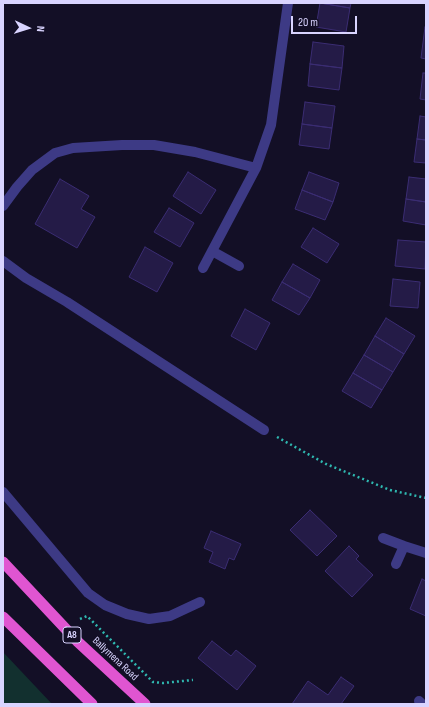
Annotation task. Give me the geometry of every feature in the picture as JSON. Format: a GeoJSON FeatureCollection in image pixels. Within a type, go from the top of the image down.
{"type":"FeatureCollection","features":[{"type":"Feature","properties":{"kind":"highway","name":"Ballymena Road"},"geometry":{"type":"LineString","coordinates":[[3,562],[78,642],[145,704]]}},
{"type":"Feature","properties":{"kind":"highway"},"geometry":{"type":"LineString","coordinates":[[3,617],[92,704]]}},
{"type":"Feature","properties":{"kind":"street"},"geometry":{"type":"LineString","coordinates":[[203,268],[256,168],[271,125],[288,3]]}},
{"type":"Feature","properties":{"kind":"street"},"geometry":{"type":"LineString","coordinates":[[3,206],[32,170],[56,153],[73,148],[114,145],[154,145],[195,152],[256,168]]}},
{"type":"Feature","properties":{"kind":"street"},"geometry":{"type":"LineString","coordinates":[[212,251],[239,266]]}},
{"type":"Feature","properties":{"kind":"street"},"geometry":{"type":"LineString","coordinates":[[3,261],[26,278],[67,302],[264,430]]}},
{"type":"Feature","properties":{"kind":"street"},"geometry":{"type":"LineString","coordinates":[[3,492],[88,593],[105,605],[127,614],[149,619],[170,616],[200,602]]}},
{"type":"Feature","properties":{"kind":"street"},"geometry":{"type":"LineString","coordinates":[[383,538],[426,553]]}},
{"type":"Feature","properties":{"kind":"street"},"geometry":{"type":"LineString","coordinates":[[396,564],[404,546]]}},
{"type":"Feature","properties":{"kind":"path"},"geometry":{"type":"LineString","coordinates":[[264,430],[326,464],[390,490],[426,498]]}},
{"type":"Feature","properties":{"kind":"path"},"geometry":{"type":"LineString","coordinates":[[79,619],[87,616],[153,682],[163,683],[193,680]]}},
{"type":"Feature","properties":{"kind":"green space"},"geometry":{"type":"Polygon","coordinates":[[[3,652],[52,704],[3,704],[3,652]]]}},
{"type":"Feature","properties":{"kind":"building"},"geometry":{"type":"Polygon","coordinates":[[[320,3],[350,8],[346,32],[316,27],[320,3]]]}},
{"type":"Feature","properties":{"kind":"building"},"geometry":{"type":"Polygon","coordinates":[[[320,3],[351,3],[350,8],[320,3]]]}},
{"type":"Feature","properties":{"kind":"building"},"geometry":{"type":"Polygon","coordinates":[[[426,27],[426,59],[421,58],[426,27]]]}},
{"type":"Feature","properties":{"kind":"building"},"geometry":{"type":"Polygon","coordinates":[[[313,42],[344,46],[342,68],[310,64],[313,42]]]}},
{"type":"Feature","properties":{"kind":"building"},"geometry":{"type":"Polygon","coordinates":[[[310,64],[342,68],[339,90],[308,86],[310,64]]]}},
{"type":"Feature","properties":{"kind":"building"},"geometry":{"type":"Polygon","coordinates":[[[423,73],[426,73],[426,100],[420,99],[423,73]]]}},
{"type":"Feature","properties":{"kind":"building"},"geometry":{"type":"Polygon","coordinates":[[[305,102],[335,106],[332,128],[302,124],[305,102]]]}},
{"type":"Feature","properties":{"kind":"building"},"geometry":{"type":"Polygon","coordinates":[[[420,116],[426,117],[426,140],[417,139],[420,116]]]}},
{"type":"Feature","properties":{"kind":"building"},"geometry":{"type":"Polygon","coordinates":[[[302,124],[332,128],[329,149],[299,145],[302,124]]]}},
{"type":"Feature","properties":{"kind":"building"},"geometry":{"type":"Polygon","coordinates":[[[417,139],[426,140],[426,163],[414,162],[417,139]]]}},
{"type":"Feature","properties":{"kind":"building"},"geometry":{"type":"Polygon","coordinates":[[[188,172],[216,190],[201,214],[173,196],[188,172]]]}},
{"type":"Feature","properties":{"kind":"building"},"geometry":{"type":"Polygon","coordinates":[[[309,172],[339,183],[333,202],[302,190],[309,172]]]}},
{"type":"Feature","properties":{"kind":"building"},"geometry":{"type":"Polygon","coordinates":[[[409,177],[426,179],[426,202],[406,199],[409,177]]]}},
{"type":"Feature","properties":{"kind":"building"},"geometry":{"type":"Polygon","coordinates":[[[60,179],[89,196],[81,209],[95,217],[77,248],[35,224],[60,179]]]}},
{"type":"Feature","properties":{"kind":"building"},"geometry":{"type":"Polygon","coordinates":[[[302,190],[333,202],[325,220],[295,209],[302,190]]]}},
{"type":"Feature","properties":{"kind":"building"},"geometry":{"type":"Polygon","coordinates":[[[406,199],[426,202],[426,225],[403,221],[406,199]]]}},
{"type":"Feature","properties":{"kind":"building"},"geometry":{"type":"Polygon","coordinates":[[[169,208],[194,223],[180,247],[154,232],[169,208]]]}},
{"type":"Feature","properties":{"kind":"building"},"geometry":{"type":"Polygon","coordinates":[[[313,228],[339,244],[327,263],[301,247],[313,228]]]}},
{"type":"Feature","properties":{"kind":"building"},"geometry":{"type":"Polygon","coordinates":[[[398,240],[426,242],[425,269],[395,266],[398,240]]]}},
{"type":"Feature","properties":{"kind":"building"},"geometry":{"type":"Polygon","coordinates":[[[145,247],[173,263],[157,292],[129,277],[145,247]]]}},
{"type":"Feature","properties":{"kind":"building"},"geometry":{"type":"Polygon","coordinates":[[[293,264],[320,280],[310,298],[282,282],[293,264]]]}},
{"type":"Feature","properties":{"kind":"building"},"geometry":{"type":"Polygon","coordinates":[[[393,279],[420,282],[418,308],[390,306],[393,279]]]}},
{"type":"Feature","properties":{"kind":"building"},"geometry":{"type":"Polygon","coordinates":[[[282,282],[310,298],[299,315],[272,300],[282,282]]]}},
{"type":"Feature","properties":{"kind":"building"},"geometry":{"type":"Polygon","coordinates":[[[245,309],[270,323],[256,350],[231,336],[245,309]]]}},
{"type":"Feature","properties":{"kind":"building"},"geometry":{"type":"Polygon","coordinates":[[[386,318],[415,336],[404,354],[375,336],[386,318]]]}},
{"type":"Feature","properties":{"kind":"building"},"geometry":{"type":"Polygon","coordinates":[[[375,336],[404,354],[393,372],[364,355],[375,336]]]}},
{"type":"Feature","properties":{"kind":"building"},"geometry":{"type":"Polygon","coordinates":[[[364,355],[393,372],[382,390],[353,373],[364,355]]]}},
{"type":"Feature","properties":{"kind":"building"},"geometry":{"type":"Polygon","coordinates":[[[353,373],[382,390],[371,408],[342,391],[353,373]]]}},
{"type":"Feature","properties":{"kind":"building"},"geometry":{"type":"Polygon","coordinates":[[[310,510],[337,536],[317,556],[290,530],[310,510]]]}},
{"type":"Feature","properties":{"kind":"building"},"geometry":{"type":"Polygon","coordinates":[[[211,531],[241,544],[234,560],[229,558],[225,569],[209,562],[213,552],[204,548],[211,531]]]}},
{"type":"Feature","properties":{"kind":"building"},"geometry":{"type":"Polygon","coordinates":[[[349,546],[359,556],[356,559],[373,575],[352,597],[325,571],[349,546]]]}},
{"type":"Feature","properties":{"kind":"building"},"geometry":{"type":"Polygon","coordinates":[[[422,579],[426,581],[426,616],[410,609],[422,579]]]}},
{"type":"Feature","properties":{"kind":"building"},"geometry":{"type":"Polygon","coordinates":[[[212,641],[231,656],[236,650],[256,666],[237,690],[198,658],[212,641]]]}},
{"type":"Feature","properties":{"kind":"building"},"geometry":{"type":"Polygon","coordinates":[[[341,677],[354,686],[341,704],[292,704],[308,681],[328,695],[341,677]]]}}]}
